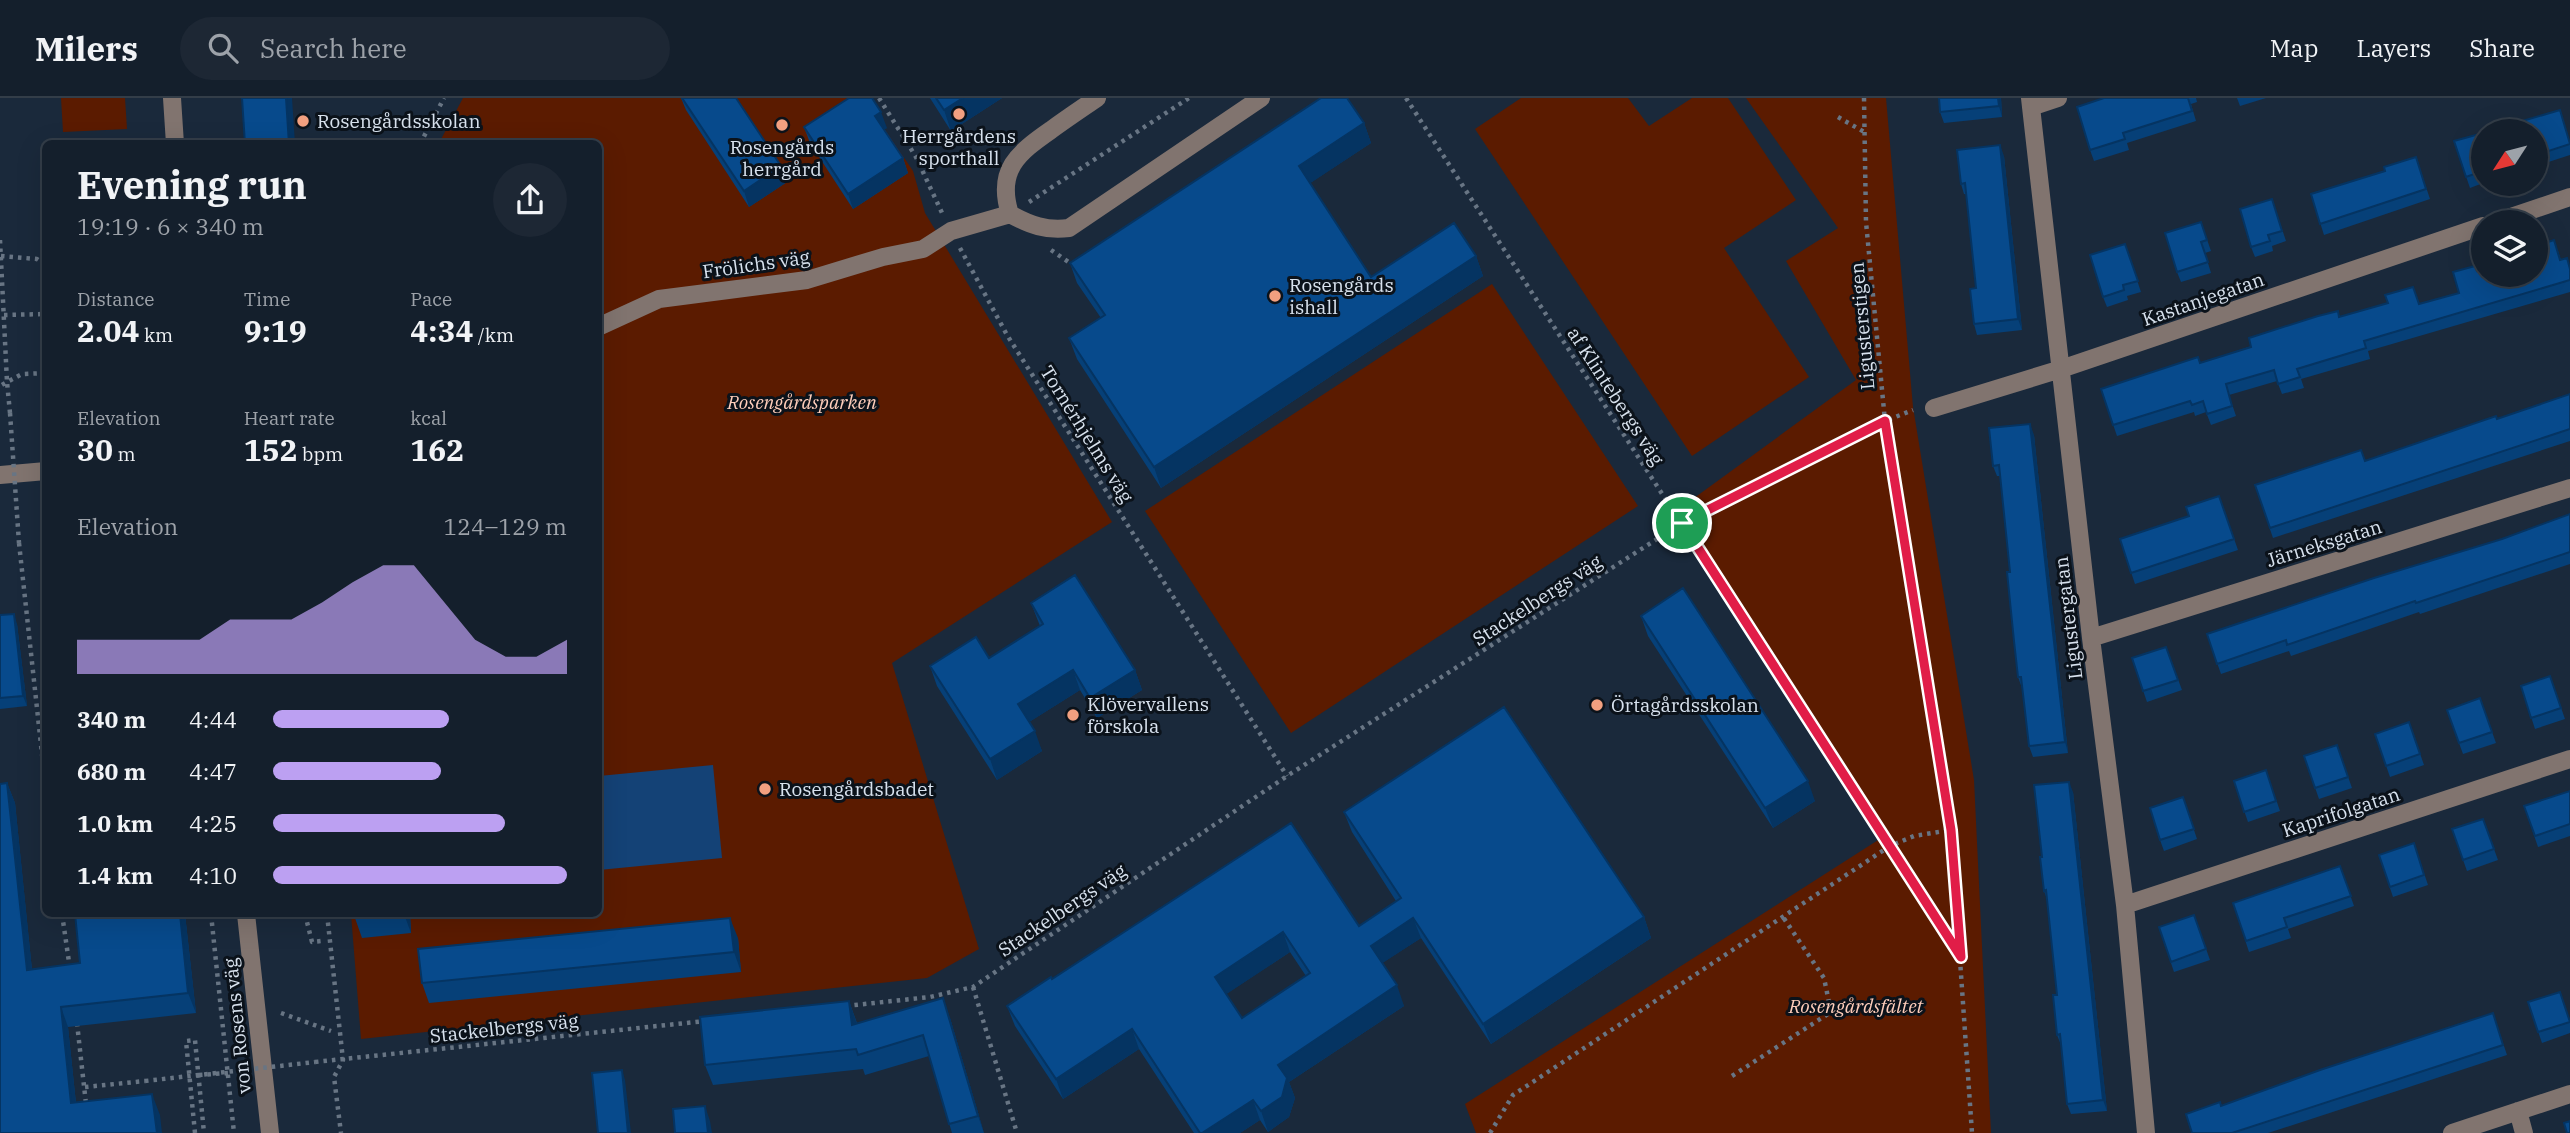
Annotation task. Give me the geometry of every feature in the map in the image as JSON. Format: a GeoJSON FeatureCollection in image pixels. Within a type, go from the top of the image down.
{"type":"FeatureCollection","features":[{"type":"Feature","properties":{"kind":"street"},"geometry":{"type":"LineString","coordinates":[[172,98],[175,140]]}},
{"type":"Feature","properties":{"kind":"street"},"geometry":{"type":"LineString","coordinates":[[1097,98],[1027,146],[1014,159],[1004,197],[1010,214],[1041,228],[1069,228],[1261,98]]}},
{"type":"Feature","properties":{"kind":"street"},"geometry":{"type":"LineString","coordinates":[[2031,102],[2058,98]]}},
{"type":"Feature","properties":{"kind":"street","name":"Ligustergatan"},"geometry":{"type":"LineString","coordinates":[[2031,102],[2091,638],[2125,905],[2146,1133]]}},
{"type":"Feature","properties":{"kind":"street"},"geometry":{"type":"LineString","coordinates":[[2532,210],[2570,197]]}},
{"type":"Feature","properties":{"kind":"street"},"geometry":{"type":"LineString","coordinates":[[958,238],[1010,214]]}},
{"type":"Feature","properties":{"kind":"street","name":"Kastanjegatan"},"geometry":{"type":"LineString","coordinates":[[1934,408],[2061,369],[2471,230]]}},
{"type":"Feature","properties":{"kind":"street","name":"Frölichs väg"},"geometry":{"type":"LineString","coordinates":[[602,325],[659,299],[807,280],[958,238]]}},
{"type":"Feature","properties":{"kind":"street"},"geometry":{"type":"LineString","coordinates":[[0,475],[42,471]]}},
{"type":"Feature","properties":{"kind":"street","name":"Järneksgatan"},"geometry":{"type":"LineString","coordinates":[[2091,638],[2570,488]]}},
{"type":"Feature","properties":{"kind":"street","name":"Kaprifolgatan"},"geometry":{"type":"LineString","coordinates":[[2125,905],[2570,758]]}},
{"type":"Feature","properties":{"kind":"street","name":"von Rosens väg"},"geometry":{"type":"LineString","coordinates":[[246,917],[270,1133]]}},
{"type":"Feature","properties":{"kind":"street"},"geometry":{"type":"LineString","coordinates":[[2452,1133],[2570,1094]]}},
{"type":"Feature","properties":{"kind":"street"},"geometry":{"type":"LineString","coordinates":[[2518,1111],[2524,1133]]}},
{"type":"Feature","properties":{"kind":"path"},"geometry":{"type":"LineString","coordinates":[[422,140],[444,98]]}},
{"type":"Feature","properties":{"kind":"path","name":"Tornérhjelms väg"},"geometry":{"type":"LineString","coordinates":[[879,98],[916,157],[1007,335],[1287,776]]}},
{"type":"Feature","properties":{"kind":"path"},"geometry":{"type":"LineString","coordinates":[[1010,214],[1189,98]]}},
{"type":"Feature","properties":{"kind":"path","name":"af Klintebergs väg"},"geometry":{"type":"LineString","coordinates":[[1406,98],[1961,957]]}},
{"type":"Feature","properties":{"kind":"path","name":"Ligusterstigen"},"geometry":{"type":"LineString","coordinates":[[1864,98],[1866,222],[1885,421],[1951,830],[1972,1133]]}},
{"type":"Feature","properties":{"kind":"path"},"geometry":{"type":"LineString","coordinates":[[1838,117],[1866,133]]}},
{"type":"Feature","properties":{"kind":"path"},"geometry":{"type":"LineString","coordinates":[[0,240],[1,295],[19,543],[42,754]]}},
{"type":"Feature","properties":{"kind":"path"},"geometry":{"type":"LineString","coordinates":[[1046,247],[1082,271]]}},
{"type":"Feature","properties":{"kind":"path"},"geometry":{"type":"LineString","coordinates":[[1,256],[37,259],[42,262]]}},
{"type":"Feature","properties":{"kind":"path"},"geometry":{"type":"LineString","coordinates":[[4,315],[42,314]]}},
{"type":"Feature","properties":{"kind":"path"},"geometry":{"type":"LineString","coordinates":[[0,386],[22,374],[42,373]]}},
{"type":"Feature","properties":{"kind":"path","name":"Stackelbergs väg"},"geometry":{"type":"LineString","coordinates":[[834,1007],[930,997],[973,987],[1287,776],[1682,523],[1885,421],[1923,406],[1934,408]]}},
{"type":"Feature","properties":{"kind":"path"},"geometry":{"type":"LineString","coordinates":[[1490,1133],[1513,1096],[1890,846],[1914,836],[1951,830]]}},
{"type":"Feature","properties":{"kind":"path"},"geometry":{"type":"LineString","coordinates":[[62,917],[71,981]]}},
{"type":"Feature","properties":{"kind":"path"},"geometry":{"type":"LineString","coordinates":[[211,917],[234,1133]]}},
{"type":"Feature","properties":{"kind":"path"},"geometry":{"type":"LineString","coordinates":[[306,917],[312,942],[321,941]]}},
{"type":"Feature","properties":{"kind":"path"},"geometry":{"type":"LineString","coordinates":[[327,917],[343,1060],[334,1077],[341,1133]]}},
{"type":"Feature","properties":{"kind":"path"},"geometry":{"type":"LineString","coordinates":[[1732,1076],[1831,1012],[1824,978],[1783,917]]}},
{"type":"Feature","properties":{"kind":"path"},"geometry":{"type":"LineString","coordinates":[[973,987],[1017,1133]]}},
{"type":"Feature","properties":{"kind":"path"},"geometry":{"type":"LineString","coordinates":[[281,1013],[331,1031]]}},
{"type":"Feature","properties":{"kind":"path","name":"Stackelbergs väg"},"geometry":{"type":"LineString","coordinates":[[85,1087],[712,1020]]}},
{"type":"Feature","properties":{"kind":"path"},"geometry":{"type":"LineString","coordinates":[[77,1022],[87,1110]]}},
{"type":"Feature","properties":{"kind":"path"},"geometry":{"type":"LineString","coordinates":[[195,1133],[186,1041],[195,1040],[204,1133]]}},
{"type":"Feature","properties":{"kind":"path"},"geometry":{"type":"LineString","coordinates":[[199,1076],[228,1073]]}},
{"type":"Feature","properties":{"kind":"green space"},"geometry":{"type":"Polygon","coordinates":[[[61,98],[125,98],[127,129],[63,132],[61,98]]]}},
{"type":"Feature","properties":{"kind":"green space","name":"Rosengårdsparken"},"geometry":{"type":"Polygon","coordinates":[[[463,98],[864,98],[913,171],[925,213],[1112,522],[892,663],[979,949],[927,978],[361,1039],[351,917],[602,917],[602,140],[441,140],[463,98]]]}},
{"type":"Feature","properties":{"kind":"green space"},"geometry":{"type":"Polygon","coordinates":[[[1521,98],[1628,98],[1649,126],[1692,98],[1728,98],[1796,200],[1724,248],[1809,377],[1692,456],[1475,129],[1521,98]]]}},
{"type":"Feature","properties":{"kind":"green space","name":"Rosengårdsfältet"},"geometry":{"type":"Polygon","coordinates":[[[1746,98],[1886,98],[1913,407],[1974,780],[1991,1133],[1476,1133],[1465,1104],[1886,835],[1679,509],[1856,380],[1786,261],[1838,228],[1746,98]]]}},
{"type":"Feature","properties":{"kind":"green space"},"geometry":{"type":"Polygon","coordinates":[[[1492,284],[1638,506],[1291,733],[1145,511],[1492,284]]]}},
{"type":"Feature","properties":{"kind":"water"},"geometry":{"type":"Polygon","coordinates":[[[713,765],[722,858],[602,870],[602,776],[713,765]]]}},
{"type":"Feature","properties":{"kind":"building"},"geometry":{"type":"Polygon","coordinates":[[[242,98],[286,98],[289,140],[245,140],[242,98]]]}},
{"type":"Feature","properties":{"kind":"building"},"geometry":{"type":"Polygon","coordinates":[[[682,98],[736,98],[781,166],[744,191],[682,98]]]}},
{"type":"Feature","properties":{"kind":"building"},"geometry":{"type":"Polygon","coordinates":[[[849,98],[872,98],[881,112],[875,116],[903,158],[848,194],[804,127],[849,98]]]}},
{"type":"Feature","properties":{"kind":"building"},"geometry":{"type":"Polygon","coordinates":[[[936,98],[963,98],[944,110],[936,98]]]}},
{"type":"Feature","properties":{"kind":"building","name":"Rosengårds ishall"},"geometry":{"type":"Polygon","coordinates":[[[1321,98],[1347,98],[1364,123],[1299,166],[1371,277],[1454,223],[1476,256],[1154,467],[1069,338],[1105,315],[1070,263],[1321,98]]]}},
{"type":"Feature","properties":{"kind":"building"},"geometry":{"type":"Polygon","coordinates":[[[1939,98],[1998,98],[1999,106],[1940,112],[1939,98]]]}},
{"type":"Feature","properties":{"kind":"building"},"geometry":{"type":"Polygon","coordinates":[[[2104,98],[2188,98],[2192,111],[2123,133],[2125,139],[2090,150],[2077,107],[2104,98]]]}},
{"type":"Feature","properties":{"kind":"building"},"geometry":{"type":"Polygon","coordinates":[[[2560,110],[2570,144],[2548,151],[2548,119],[2529,119],[2560,110]]]}},
{"type":"Feature","properties":{"kind":"building"},"geometry":{"type":"Polygon","coordinates":[[[2471,136],[2471,175],[2466,177],[2454,141],[2471,136]]]}},
{"type":"Feature","properties":{"kind":"building"},"geometry":{"type":"Polygon","coordinates":[[[2000,145],[2018,319],[1974,324],[1970,289],[1976,288],[1965,183],[1961,184],[1957,150],[2000,145]]]}},
{"type":"Feature","properties":{"kind":"building"},"geometry":{"type":"Polygon","coordinates":[[[2416,157],[2426,189],[2320,224],[2311,194],[2385,171],[2384,167],[2416,157]]]}},
{"type":"Feature","properties":{"kind":"building"},"geometry":{"type":"Polygon","coordinates":[[[2272,199],[2282,231],[2268,235],[2270,241],[2251,247],[2240,209],[2272,199]]]}},
{"type":"Feature","properties":{"kind":"building"},"geometry":{"type":"Polygon","coordinates":[[[2201,222],[2207,240],[2201,242],[2208,262],[2177,272],[2165,233],[2201,222]]]}},
{"type":"Feature","properties":{"kind":"building"},"geometry":{"type":"Polygon","coordinates":[[[2554,240],[2560,260],[2567,258],[2570,280],[2548,287],[2548,242],[2554,240]]]}},
{"type":"Feature","properties":{"kind":"building"},"geometry":{"type":"Polygon","coordinates":[[[2125,244],[2138,281],[2123,285],[2124,290],[2103,297],[2090,255],[2125,244]]]}},
{"type":"Feature","properties":{"kind":"building"},"geometry":{"type":"Polygon","coordinates":[[[2471,267],[2471,287],[2546,287],[2364,341],[2366,348],[2297,369],[2300,377],[2278,384],[2274,370],[2226,384],[2232,406],[2207,414],[2203,401],[2192,405],[2190,401],[2113,425],[2101,389],[2198,357],[2200,363],[2251,347],[2249,338],[2318,316],[2338,311],[2339,317],[2388,303],[2385,295],[2413,287],[2419,304],[2459,293],[2453,272],[2471,267]]]}},
{"type":"Feature","properties":{"kind":"building"},"geometry":{"type":"Polygon","coordinates":[[[2570,394],[2570,429],[2270,528],[2255,485],[2361,450],[2365,461],[2570,394]]]}},
{"type":"Feature","properties":{"kind":"building"},"geometry":{"type":"Polygon","coordinates":[[[2030,424],[2065,742],[2029,746],[2014,641],[1999,465],[1993,466],[1989,428],[2030,424]]]}},
{"type":"Feature","properties":{"kind":"building"},"geometry":{"type":"Polygon","coordinates":[[[2219,496],[2234,539],[2131,573],[2120,539],[2189,516],[2186,507],[2219,496]]]}},
{"type":"Feature","properties":{"kind":"building"},"geometry":{"type":"Polygon","coordinates":[[[2570,514],[2570,552],[2287,645],[2286,640],[2217,664],[2207,634],[2374,578],[2502,539],[2570,514]]]}},
{"type":"Feature","properties":{"kind":"building"},"geometry":{"type":"Polygon","coordinates":[[[1075,575],[1135,670],[1090,698],[1073,670],[1018,704],[1035,731],[990,759],[930,666],[976,637],[989,658],[1043,624],[1031,603],[1075,575]]]}},
{"type":"Feature","properties":{"kind":"building"},"geometry":{"type":"Polygon","coordinates":[[[1683,588],[1808,781],[1765,808],[1641,616],[1683,588]]]}},
{"type":"Feature","properties":{"kind":"building"},"geometry":{"type":"Polygon","coordinates":[[[14,614],[23,696],[0,698],[0,615],[14,614]]]}},
{"type":"Feature","properties":{"kind":"building"},"geometry":{"type":"Polygon","coordinates":[[[2166,647],[2178,680],[2143,691],[2132,658],[2166,647]]]}},
{"type":"Feature","properties":{"kind":"building"},"geometry":{"type":"Polygon","coordinates":[[[2550,676],[2561,708],[2531,718],[2521,686],[2550,676]]]}},
{"type":"Feature","properties":{"kind":"building"},"geometry":{"type":"Polygon","coordinates":[[[2480,698],[2492,732],[2459,743],[2447,710],[2480,698]]]}},
{"type":"Feature","properties":{"kind":"building"},"geometry":{"type":"Polygon","coordinates":[[[1504,707],[1644,917],[1483,1024],[1413,918],[1371,946],[1397,985],[1278,1065],[1287,1078],[1282,1097],[1261,1111],[1253,1100],[1202,1133],[1132,1029],[1056,1079],[1007,1006],[1291,823],[1359,926],[1401,898],[1344,812],[1504,707]],[[1283,932],[1215,977],[1242,1018],[1310,973],[1283,932]]]}},
{"type":"Feature","properties":{"kind":"building"},"geometry":{"type":"Polygon","coordinates":[[[2409,722],[2420,754],[2386,766],[2375,734],[2409,722]]]}},
{"type":"Feature","properties":{"kind":"building"},"geometry":{"type":"Polygon","coordinates":[[[2337,745],[2348,777],[2315,788],[2304,756],[2337,745]]]}},
{"type":"Feature","properties":{"kind":"building"},"geometry":{"type":"Polygon","coordinates":[[[2266,770],[2276,801],[2244,812],[2234,781],[2266,770]]]}},
{"type":"Feature","properties":{"kind":"building"},"geometry":{"type":"Polygon","coordinates":[[[2069,782],[2103,1100],[2067,1104],[2060,1034],[2057,1035],[2053,995],[2057,995],[2034,785],[2069,782]]]}},
{"type":"Feature","properties":{"kind":"building"},"geometry":{"type":"Polygon","coordinates":[[[7,783],[27,970],[80,963],[75,917],[180,917],[188,993],[61,1007],[71,1103],[152,1094],[157,1133],[0,1133],[0,784],[7,783]]]}},
{"type":"Feature","properties":{"kind":"building"},"geometry":{"type":"Polygon","coordinates":[[[2570,791],[2570,824],[2535,836],[2524,806],[2570,791]]]}},
{"type":"Feature","properties":{"kind":"building"},"geometry":{"type":"Polygon","coordinates":[[[2183,797],[2194,829],[2160,840],[2150,808],[2183,797]]]}},
{"type":"Feature","properties":{"kind":"building"},"geometry":{"type":"Polygon","coordinates":[[[2483,819],[2494,849],[2463,860],[2452,829],[2483,819]]]}},
{"type":"Feature","properties":{"kind":"building"},"geometry":{"type":"Polygon","coordinates":[[[2414,843],[2424,875],[2390,887],[2379,855],[2414,843]]]}},
{"type":"Feature","properties":{"kind":"building"},"geometry":{"type":"Polygon","coordinates":[[[2340,866],[2351,896],[2284,918],[2287,927],[2246,941],[2233,903],[2340,866]]]}},
{"type":"Feature","properties":{"kind":"building"},"geometry":{"type":"Polygon","coordinates":[[[2194,915],[2206,949],[2171,962],[2159,927],[2194,915]]]}},
{"type":"Feature","properties":{"kind":"building"},"geometry":{"type":"Polygon","coordinates":[[[730,918],[734,952],[422,983],[418,949],[730,918]]]}},
{"type":"Feature","properties":{"kind":"building"},"geometry":{"type":"Polygon","coordinates":[[[2560,992],[2570,1022],[2538,1032],[2528,1002],[2560,992]]]}},
{"type":"Feature","properties":{"kind":"building"},"geometry":{"type":"Polygon","coordinates":[[[943,998],[978,1116],[949,1124],[923,1035],[858,1055],[856,1049],[705,1065],[700,1017],[849,1001],[852,1025],[943,998]]]}},
{"type":"Feature","properties":{"kind":"building"},"geometry":{"type":"Polygon","coordinates":[[[2493,1013],[2503,1045],[2232,1133],[2192,1133],[2186,1114],[2220,1102],[2221,1106],[2493,1013]]]}},
{"type":"Feature","properties":{"kind":"building"},"geometry":{"type":"Polygon","coordinates":[[[622,1070],[628,1133],[598,1133],[592,1073],[622,1070]]]}},
{"type":"Feature","properties":{"kind":"building"},"geometry":{"type":"Polygon","coordinates":[[[705,1106],[708,1133],[675,1133],[673,1109],[705,1106]]]}},
{"type":"Feature","properties":{"kind":"building"},"geometry":{"type":"Polygon","coordinates":[[[2570,1121],[2570,1133],[2567,1133],[2564,1123],[2570,1121]]]}},
{"type":"Feature","properties":{"kind":"place","name":"Herrgårdens sporthall"},"geometry":{"type":"Point","coordinates":[959,114]}},
{"type":"Feature","properties":{"kind":"place","name":"Rosengårdsskolan"},"geometry":{"type":"Point","coordinates":[303,121]}},
{"type":"Feature","properties":{"kind":"place","name":"Rosengårds herrgård"},"geometry":{"type":"Point","coordinates":[782,125]}},
{"type":"Feature","properties":{"kind":"place","name":"Rosengårds ishall"},"geometry":{"type":"Point","coordinates":[1275,296]}},
{"type":"Feature","properties":{"kind":"place","name":"Örtagårdsskolan"},"geometry":{"type":"Point","coordinates":[1597,705]}},
{"type":"Feature","properties":{"kind":"place","name":"Klövervallens förskola"},"geometry":{"type":"Point","coordinates":[1073,715]}},
{"type":"Feature","properties":{"kind":"place","name":"Rosengårdsbadet"},"geometry":{"type":"Point","coordinates":[765,789]}},
{"type":"Feature","properties":{"kind":"route"},"geometry":{"type":"LineString","coordinates":[[1885,421],[1951,830],[1961,957],[1890,846],[1682,523],[1885,421]]}}]}
